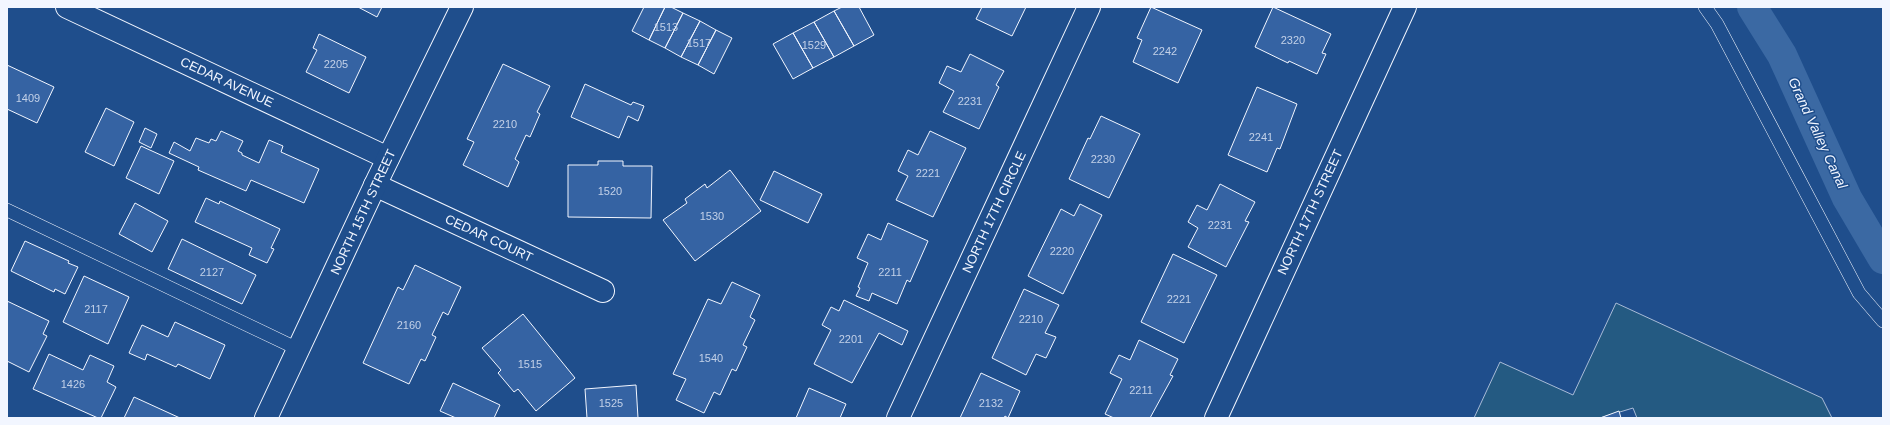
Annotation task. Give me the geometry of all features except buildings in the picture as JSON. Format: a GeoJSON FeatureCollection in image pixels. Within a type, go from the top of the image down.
{"type":"FeatureCollection","features":[{"type":"Feature","properties":{"kind":"street","name":"CEDAR AVENUE"},"geometry":{"type":"LineString","coordinates":[[66,7],[388,158]]}},
{"type":"Feature","properties":{"kind":"street","name":"NORTH 15TH STREET"},"geometry":{"type":"LineString","coordinates":[[266,418],[375,185],[462,7]]}},
{"type":"Feature","properties":{"kind":"street","name":"NORTH 17TH CIRCLE"},"geometry":{"type":"LineString","coordinates":[[898,418],[1089,7]]}},
{"type":"Feature","properties":{"kind":"street","name":"NORTH 17TH STREET"},"geometry":{"type":"LineString","coordinates":[[1216,418],[1405,7]]}},
{"type":"Feature","properties":{"kind":"street","name":"CEDAR COURT"},"geometry":{"type":"LineString","coordinates":[[375,185],[603,291]]}},
{"type":"Feature","properties":{"kind":"lane"},"geometry":{"type":"LineString","coordinates":[[1705,7],[1717,24],[1859,293],[1883,321]]}},
{"type":"Feature","properties":{"kind":"lane"},"geometry":{"type":"LineString","coordinates":[[7,210],[298,349]]}},
{"type":"Feature","properties":{"kind":"shaded area"},"geometry":{"type":"Polygon","coordinates":[[[1616,303],[1822,398],[1832,418],[1637,418],[1633,408],[1600,418],[1474,418],[1500,362],[1573,395],[1616,303]]]}},
{"type":"Feature","properties":{"kind":"waterway","name":"Grand Valley Canal"},"geometry":{"type":"LineString","coordinates":[[1752,7],[1782,55],[1847,198],[1883,259]]}}]}
